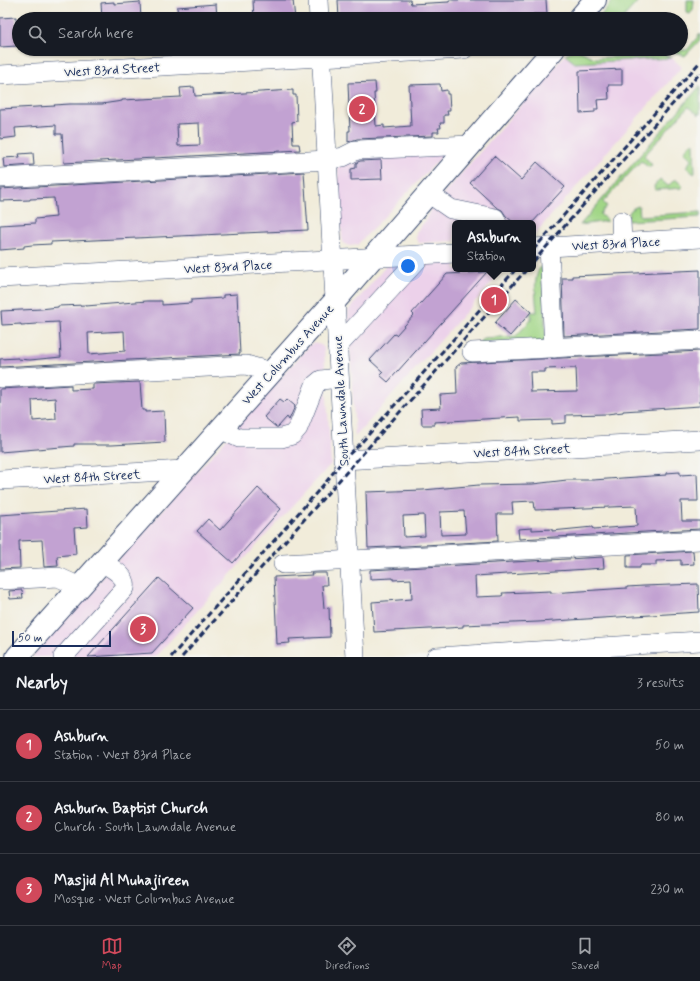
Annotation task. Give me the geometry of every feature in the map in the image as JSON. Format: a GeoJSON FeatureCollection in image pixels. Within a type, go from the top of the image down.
{"type":"FeatureCollection","features":[{"type":"Feature","properties":{"kind":"main road"},"geometry":{"type":"LineString","coordinates":[[585,12],[595,0]]}},
{"type":"Feature","properties":{"kind":"main road","name":"West Columbus Avenue"},"geometry":{"type":"LineString","coordinates":[[18,657],[334,302],[548,56]]}},
{"type":"Feature","properties":{"kind":"street"},"geometry":{"type":"LineString","coordinates":[[318,0],[319,12]]}},
{"type":"Feature","properties":{"kind":"street","name":"West 83rd Street"},"geometry":{"type":"LineString","coordinates":[[0,75],[277,56]]}},
{"type":"Feature","properties":{"kind":"street","name":"South Lawndale Avenue"},"geometry":{"type":"LineString","coordinates":[[321,56],[355,657]]}},
{"type":"Feature","properties":{"kind":"street"},"geometry":{"type":"LineString","coordinates":[[0,178],[326,160],[343,157],[357,150],[471,145]]}},
{"type":"Feature","properties":{"kind":"street"},"geometry":{"type":"LineString","coordinates":[[428,193],[451,209],[494,218],[495,220]]}},
{"type":"Feature","properties":{"kind":"street"},"geometry":{"type":"LineString","coordinates":[[621,221],[622,243]]}},
{"type":"Feature","properties":{"kind":"street","name":"West 83rd Place"},"geometry":{"type":"LineString","coordinates":[[541,248],[700,238]]}},
{"type":"Feature","properties":{"kind":"street"},"geometry":{"type":"LineString","coordinates":[[541,248],[554,348]]}},
{"type":"Feature","properties":{"kind":"street","name":"West 83rd Place"},"geometry":{"type":"LineString","coordinates":[[0,278],[332,261],[452,253]]}},
{"type":"Feature","properties":{"kind":"street"},"geometry":{"type":"LineString","coordinates":[[337,347],[422,255]]}},
{"type":"Feature","properties":{"kind":"street"},"geometry":{"type":"LineString","coordinates":[[472,352],[700,340]]}},
{"type":"Feature","properties":{"kind":"street"},"geometry":{"type":"LineString","coordinates":[[0,378],[246,365],[272,372]]}},
{"type":"Feature","properties":{"kind":"street"},"geometry":{"type":"LineString","coordinates":[[220,429],[239,438],[280,438],[292,435],[298,428],[315,385],[321,380],[339,378]]}},
{"type":"Feature","properties":{"kind":"street","name":"West 84th Street"},"geometry":{"type":"LineString","coordinates":[[343,460],[700,440]]}},
{"type":"Feature","properties":{"kind":"street","name":"West 84th Street"},"geometry":{"type":"LineString","coordinates":[[0,480],[184,470]]}},
{"type":"Feature","properties":{"kind":"street"},"geometry":{"type":"LineString","coordinates":[[283,564],[700,540]]}},
{"type":"Feature","properties":{"kind":"street"},"geometry":{"type":"LineString","coordinates":[[63,657],[125,588],[126,584],[122,577],[102,562]]}},
{"type":"Feature","properties":{"kind":"street"},"geometry":{"type":"LineString","coordinates":[[0,580],[58,577],[80,587]]}},
{"type":"Feature","properties":{"kind":"street"},"geometry":{"type":"LineString","coordinates":[[436,657],[700,641]]}},
{"type":"Feature","properties":{"kind":"shaded area"},"geometry":{"type":"Polygon","coordinates":[[[564,56],[575,63],[672,58],[682,67],[536,233],[536,220],[452,220],[452,241],[419,243],[416,239],[416,232],[425,221],[431,208],[564,56]]]}},
{"type":"Feature","properties":{"kind":"shaded area"},"geometry":{"type":"Polygon","coordinates":[[[453,145],[357,245],[350,246],[344,244],[342,238],[337,158],[453,145]]]}},
{"type":"Feature","properties":{"kind":"shaded area"},"geometry":{"type":"Polygon","coordinates":[[[452,261],[452,272],[501,272],[355,437],[348,311],[387,265],[452,261]]]}},
{"type":"Feature","properties":{"kind":"shaded area"},"geometry":{"type":"Polygon","coordinates":[[[313,343],[321,345],[324,348],[331,464],[155,657],[32,657],[310,345],[313,343]]]}},
{"type":"Feature","properties":{"kind":"green space"},"geometry":{"type":"Polygon","coordinates":[[[613,0],[639,0],[628,12],[604,12],[613,0]]]}},
{"type":"Feature","properties":{"kind":"green space"},"geometry":{"type":"Polygon","coordinates":[[[687,0],[694,0],[693,9],[690,14],[687,12],[687,0]]]}},
{"type":"Feature","properties":{"kind":"green space"},"geometry":{"type":"Polygon","coordinates":[[[700,34],[700,40],[688,53],[688,49],[700,34]]]}},
{"type":"Feature","properties":{"kind":"green space"},"geometry":{"type":"Polygon","coordinates":[[[566,56],[591,56],[597,58],[667,56],[672,58],[575,63],[566,56]]]}},
{"type":"Feature","properties":{"kind":"green space"},"geometry":{"type":"Polygon","coordinates":[[[700,86],[700,114],[688,107],[644,156],[652,165],[648,167],[641,161],[603,202],[607,206],[600,214],[608,221],[580,225],[700,86]]]}},
{"type":"Feature","properties":{"kind":"green space"},"geometry":{"type":"Polygon","coordinates":[[[691,143],[694,143],[694,174],[686,167],[692,159],[684,152],[691,143]]]}},
{"type":"Feature","properties":{"kind":"green space"},"geometry":{"type":"Polygon","coordinates":[[[660,179],[668,186],[675,179],[682,185],[682,188],[655,190],[654,186],[660,179]]]}},
{"type":"Feature","properties":{"kind":"green space"},"geometry":{"type":"Polygon","coordinates":[[[639,206],[640,216],[700,212],[700,217],[628,221],[630,211],[639,206]]]}},
{"type":"Feature","properties":{"kind":"green space"},"geometry":{"type":"Polygon","coordinates":[[[542,266],[546,342],[477,346],[483,338],[516,336],[531,320],[531,312],[537,312],[536,281],[539,270],[542,266]]]}},
{"type":"Feature","properties":{"kind":"building"},"geometry":{"type":"Polygon","coordinates":[[[253,0],[293,0],[294,12],[254,12],[253,0]]]}},
{"type":"Feature","properties":{"kind":"building"},"geometry":{"type":"Polygon","coordinates":[[[338,0],[410,0],[411,4],[449,2],[449,0],[546,0],[547,12],[339,12],[338,0]]]}},
{"type":"Feature","properties":{"kind":"building"},"geometry":{"type":"Polygon","coordinates":[[[114,2],[114,4],[140,2],[141,12],[102,12],[101,3],[114,2]]]}},
{"type":"Feature","properties":{"kind":"building"},"geometry":{"type":"Polygon","coordinates":[[[216,4],[217,12],[177,12],[177,7],[216,4]]]}},
{"type":"Feature","properties":{"kind":"building"},"geometry":{"type":"Polygon","coordinates":[[[12,17],[12,46],[0,47],[0,18],[12,17]]]}},
{"type":"Feature","properties":{"kind":"building"},"geometry":{"type":"Polygon","coordinates":[[[622,69],[622,85],[608,85],[609,99],[597,100],[598,109],[595,109],[595,112],[580,113],[579,71],[622,69]]]}},
{"type":"Feature","properties":{"kind":"building"},"geometry":{"type":"Polygon","coordinates":[[[375,82],[376,93],[374,93],[376,126],[384,125],[384,128],[411,126],[409,85],[440,84],[441,91],[447,90],[447,94],[449,94],[450,111],[447,111],[448,115],[444,115],[444,123],[440,123],[441,128],[438,128],[439,132],[433,132],[433,136],[357,139],[348,142],[348,131],[350,131],[348,83],[375,82]]]}},
{"type":"Feature","properties":{"kind":"building"},"geometry":{"type":"Polygon","coordinates":[[[194,87],[195,96],[293,90],[293,95],[296,95],[297,121],[292,122],[293,144],[299,144],[300,150],[64,163],[62,134],[56,134],[56,125],[15,128],[16,137],[0,139],[0,109],[70,104],[102,104],[122,100],[181,97],[180,88],[194,87]],[[199,123],[177,124],[178,146],[200,145],[199,123]]]}},
{"type":"Feature","properties":{"kind":"building"},"geometry":{"type":"Polygon","coordinates":[[[33,153],[34,165],[4,167],[3,158],[20,157],[19,154],[33,153]]]}},
{"type":"Feature","properties":{"kind":"building"},"geometry":{"type":"Polygon","coordinates":[[[494,156],[521,180],[537,162],[565,187],[535,220],[511,220],[502,210],[496,207],[470,183],[494,156]]]}},
{"type":"Feature","properties":{"kind":"building"},"geometry":{"type":"Polygon","coordinates":[[[381,160],[382,179],[351,180],[351,169],[356,168],[356,163],[360,161],[381,160]]]}},
{"type":"Feature","properties":{"kind":"building"},"geometry":{"type":"Polygon","coordinates":[[[304,172],[308,230],[51,242],[51,244],[32,245],[24,246],[24,248],[0,250],[0,225],[35,223],[35,219],[56,217],[54,198],[0,201],[0,189],[304,172]]]}},
{"type":"Feature","properties":{"kind":"building"},"geometry":{"type":"Polygon","coordinates":[[[700,270],[700,329],[564,336],[562,278],[572,278],[572,276],[700,270]]]}},
{"type":"Feature","properties":{"kind":"building"},"geometry":{"type":"Polygon","coordinates":[[[487,272],[388,382],[380,375],[383,372],[370,360],[414,315],[412,313],[447,274],[487,272]]]}},
{"type":"Feature","properties":{"kind":"building"},"geometry":{"type":"Polygon","coordinates":[[[237,294],[240,354],[0,367],[0,359],[18,358],[30,360],[61,357],[59,322],[2,325],[1,311],[147,301],[162,301],[162,305],[191,303],[191,300],[223,298],[223,295],[237,294]],[[124,331],[88,333],[89,354],[125,351],[124,331]]]}},
{"type":"Feature","properties":{"kind":"building"},"geometry":{"type":"Polygon","coordinates":[[[516,299],[531,312],[510,336],[495,323],[516,299]]]}},
{"type":"Feature","properties":{"kind":"building"},"geometry":{"type":"Polygon","coordinates":[[[700,351],[700,406],[623,411],[607,414],[566,415],[566,423],[552,424],[552,420],[520,421],[520,417],[434,422],[434,425],[422,425],[421,409],[441,408],[440,395],[457,394],[456,367],[461,363],[700,351]],[[576,368],[545,369],[545,372],[530,372],[531,392],[577,391],[576,368]]]}},
{"type":"Feature","properties":{"kind":"building"},"geometry":{"type":"Polygon","coordinates":[[[140,382],[142,410],[145,410],[145,412],[164,411],[165,442],[112,445],[74,444],[74,446],[0,452],[0,389],[71,385],[71,390],[93,389],[93,384],[140,382]],[[55,398],[32,400],[33,421],[56,419],[55,398]]]}},
{"type":"Feature","properties":{"kind":"building"},"geometry":{"type":"Polygon","coordinates":[[[280,399],[284,402],[287,399],[295,406],[289,420],[287,417],[278,427],[276,427],[264,417],[280,399]]]}},
{"type":"Feature","properties":{"kind":"building"},"geometry":{"type":"Polygon","coordinates":[[[680,472],[680,475],[697,474],[698,501],[681,501],[682,521],[700,521],[700,529],[519,539],[518,529],[552,529],[552,531],[593,527],[594,529],[637,526],[636,506],[535,510],[534,501],[512,502],[513,514],[497,514],[498,541],[368,548],[366,492],[423,490],[479,485],[533,484],[567,480],[593,480],[666,475],[666,473],[680,472]],[[464,511],[440,512],[441,535],[466,534],[464,511]],[[424,515],[403,516],[404,537],[425,536],[424,515]]]}},
{"type":"Feature","properties":{"kind":"building"},"geometry":{"type":"Polygon","coordinates":[[[258,488],[281,509],[233,563],[197,531],[208,519],[220,530],[258,488]]]}},
{"type":"Feature","properties":{"kind":"building"},"geometry":{"type":"Polygon","coordinates":[[[87,509],[88,527],[74,528],[76,554],[57,556],[58,566],[44,567],[42,540],[19,541],[20,568],[0,569],[0,515],[87,509]]]}},
{"type":"Feature","properties":{"kind":"building"},"geometry":{"type":"Polygon","coordinates":[[[693,551],[694,564],[681,565],[681,560],[656,561],[656,565],[640,565],[640,568],[627,568],[627,555],[693,551]]]}},
{"type":"Feature","properties":{"kind":"building"},"geometry":{"type":"Polygon","coordinates":[[[603,557],[604,568],[475,576],[476,597],[501,596],[503,595],[502,593],[551,591],[551,593],[627,587],[698,584],[699,612],[463,625],[463,627],[374,632],[372,602],[412,599],[411,579],[370,579],[370,570],[603,557]]]}},
{"type":"Feature","properties":{"kind":"building"},"geometry":{"type":"Polygon","coordinates":[[[311,573],[326,573],[327,585],[322,585],[324,608],[329,607],[330,637],[289,639],[290,643],[277,644],[274,577],[312,575],[311,573]]]}},
{"type":"Feature","properties":{"kind":"building"},"geometry":{"type":"Polygon","coordinates":[[[159,578],[193,608],[152,653],[88,657],[159,578]]]}},
{"type":"Feature","properties":{"kind":"building"},"geometry":{"type":"Polygon","coordinates":[[[22,590],[23,598],[10,599],[9,591],[22,590]]]}},
{"type":"Feature","properties":{"kind":"railway"},"geometry":{"type":"LineString","coordinates":[[536,247],[700,62]]}},
{"type":"Feature","properties":{"kind":"railway"},"geometry":{"type":"LineString","coordinates":[[536,259],[700,73]]}},
{"type":"Feature","properties":{"kind":"railway"},"geometry":{"type":"LineString","coordinates":[[171,657],[326,482],[343,460],[360,444],[513,272]]}},
{"type":"Feature","properties":{"kind":"railway"},"geometry":{"type":"LineString","coordinates":[[182,657],[524,272]]}},
{"type":"Feature","properties":{"kind":"place","name":"Ashburn Baptist Church"},"geometry":{"type":"Point","coordinates":[362,109]}},
{"type":"Feature","properties":{"kind":"place","name":"Ashburn"},"geometry":{"type":"Point","coordinates":[494,300]}},
{"type":"Feature","properties":{"kind":"place","name":"Masjid Al Muhajireen"},"geometry":{"type":"Point","coordinates":[143,629]}}]}
